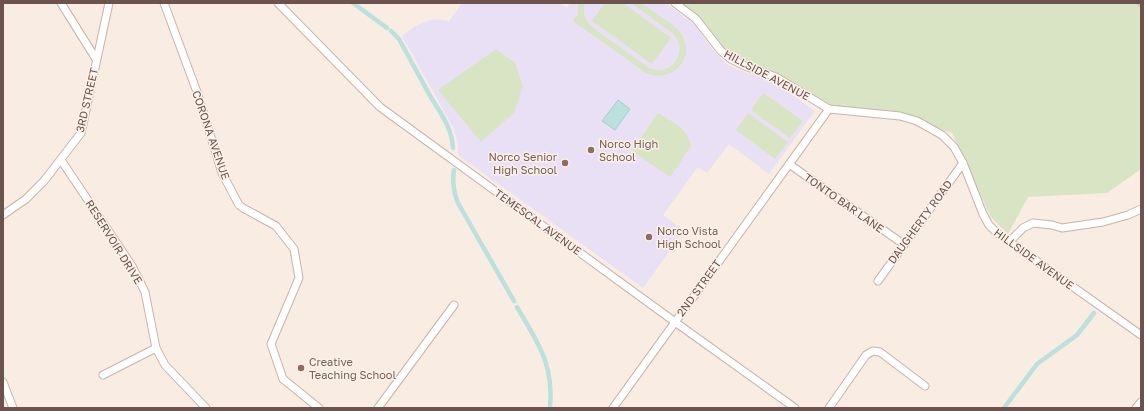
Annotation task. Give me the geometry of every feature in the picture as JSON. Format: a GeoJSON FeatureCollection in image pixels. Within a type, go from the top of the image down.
{"type":"FeatureCollection","features":[{"type":"Feature","properties":{"kind":"street"},"geometry":{"type":"LineString","coordinates":[[61,3],[96,59]]}},
{"type":"Feature","properties":{"kind":"street","name":"3RD STREET"},"geometry":{"type":"LineString","coordinates":[[3,215],[26,199],[44,181],[81,133],[109,3]]}},
{"type":"Feature","properties":{"kind":"street","name":"CORONA AVENUE"},"geometry":{"type":"LineString","coordinates":[[164,3],[199,100],[222,173],[239,205],[276,226],[294,249],[299,278],[271,344],[282,379],[319,408]]}},
{"type":"Feature","properties":{"kind":"street","name":"TEMESCAL AVENUE"},"geometry":{"type":"LineString","coordinates":[[278,3],[380,107],[795,408]]}},
{"type":"Feature","properties":{"kind":"street","name":"HILLSIDE AVENUE"},"geometry":{"type":"LineString","coordinates":[[675,3],[696,19],[721,51],[731,58],[745,66],[776,77],[829,109],[900,116],[917,121],[942,135],[954,146],[963,163],[983,214],[989,225],[1009,242],[1141,335]]}},
{"type":"Feature","properties":{"kind":"street","name":"2ND STREET"},"geometry":{"type":"LineString","coordinates":[[613,408],[829,109]]}},
{"type":"Feature","properties":{"kind":"street","name":"RESERVOIR DRIVE"},"geometry":{"type":"LineString","coordinates":[[61,160],[132,266],[145,292],[156,348],[165,364],[206,408]]}},
{"type":"Feature","properties":{"kind":"street","name":"DAUGHERTY ROAD"},"geometry":{"type":"LineString","coordinates":[[878,281],[963,163]]}},
{"type":"Feature","properties":{"kind":"street","name":"TONTO BAR LANE"},"geometry":{"type":"LineString","coordinates":[[789,164],[899,241]]}},
{"type":"Feature","properties":{"kind":"street"},"geometry":{"type":"LineString","coordinates":[[1009,242],[1023,228],[1033,223],[1052,225],[1062,228],[1103,222],[1128,215],[1141,209]]}},
{"type":"Feature","properties":{"kind":"street"},"geometry":{"type":"LineString","coordinates":[[378,408],[454,304]]}},
{"type":"Feature","properties":{"kind":"street"},"geometry":{"type":"LineString","coordinates":[[103,375],[156,348]]}},
{"type":"Feature","properties":{"kind":"street"},"geometry":{"type":"LineString","coordinates":[[829,408],[866,355],[873,351],[880,352],[925,386]]}},
{"type":"Feature","properties":{"kind":"street"},"geometry":{"type":"LineString","coordinates":[[3,382],[13,408]]}},
{"type":"Feature","properties":{"kind":"street"},"geometry":{"type":"LineString","coordinates":[[1136,408],[1141,402]]}},
{"type":"Feature","properties":{"kind":"shaded area","name":"Norco High School"},"geometry":{"type":"Polygon","coordinates":[[[462,3],[560,3],[567,8],[570,3],[666,3],[693,23],[713,50],[728,65],[741,71],[772,80],[815,111],[769,174],[729,144],[707,173],[698,167],[663,215],[684,231],[643,288],[458,155],[458,143],[453,127],[402,36],[414,27],[427,21],[435,19],[449,21],[462,3]]]}},
{"type":"Feature","properties":{"kind":"green space"},"geometry":{"type":"Polygon","coordinates":[[[578,3],[585,3],[585,16],[592,27],[649,68],[658,70],[665,69],[672,65],[679,53],[677,39],[671,32],[631,3],[646,6],[672,24],[681,33],[686,46],[686,54],[683,62],[678,68],[664,75],[646,73],[573,21],[576,15],[578,16],[578,3]]]}},
{"type":"Feature","properties":{"kind":"green space"},"geometry":{"type":"Polygon","coordinates":[[[605,3],[623,3],[671,38],[652,64],[592,21],[605,3]]]}},
{"type":"Feature","properties":{"kind":"green space"},"geometry":{"type":"Polygon","coordinates":[[[675,3],[1141,3],[1141,169],[1107,193],[1028,197],[1008,234],[991,217],[952,133],[917,121],[829,109],[776,77],[731,59],[696,19],[675,3]]]}},
{"type":"Feature","properties":{"kind":"green space"},"geometry":{"type":"Polygon","coordinates":[[[496,49],[515,63],[523,86],[514,113],[481,142],[438,90],[496,49]]]}},
{"type":"Feature","properties":{"kind":"green space"},"geometry":{"type":"Polygon","coordinates":[[[763,93],[803,121],[790,138],[751,110],[763,93]]]}},
{"type":"Feature","properties":{"kind":"green space"},"geometry":{"type":"Polygon","coordinates":[[[658,113],[679,126],[690,140],[691,146],[670,177],[632,151],[658,113]]]}},
{"type":"Feature","properties":{"kind":"green space"},"geometry":{"type":"Polygon","coordinates":[[[748,113],[788,142],[775,159],[736,130],[748,113]]]}},
{"type":"Feature","properties":{"kind":"water"},"geometry":{"type":"Polygon","coordinates":[[[618,100],[630,109],[615,130],[602,121],[618,100]]]}},
{"type":"Feature","properties":{"kind":"waterway"},"geometry":{"type":"LineString","coordinates":[[353,3],[387,28]]}},
{"type":"Feature","properties":{"kind":"waterway"},"geometry":{"type":"LineString","coordinates":[[1136,3],[1141,7]]}},
{"type":"Feature","properties":{"kind":"waterway"},"geometry":{"type":"LineString","coordinates":[[391,31],[399,39],[428,92]]}},
{"type":"Feature","properties":{"kind":"waterway"},"geometry":{"type":"LineString","coordinates":[[429,94],[448,126],[453,148]]}},
{"type":"Feature","properties":{"kind":"waterway"},"geometry":{"type":"LineString","coordinates":[[454,170],[454,187],[458,203],[514,301]]}},
{"type":"Feature","properties":{"kind":"waterway"},"geometry":{"type":"LineString","coordinates":[[517,307],[538,343],[547,366],[551,393],[550,408]]}},
{"type":"Feature","properties":{"kind":"waterway"},"geometry":{"type":"LineString","coordinates":[[1004,408],[1037,364],[1077,335],[1094,313]]}},
{"type":"Feature","properties":{"kind":"place","name":"Norco High School"},"geometry":{"type":"Point","coordinates":[591,150]}},
{"type":"Feature","properties":{"kind":"place","name":"Norco Senior High School"},"geometry":{"type":"Point","coordinates":[565,163]}},
{"type":"Feature","properties":{"kind":"place","name":"Norco Vista High School"},"geometry":{"type":"Point","coordinates":[649,237]}},
{"type":"Feature","properties":{"kind":"place","name":"Creative Teaching School"},"geometry":{"type":"Point","coordinates":[301,368]}}]}
